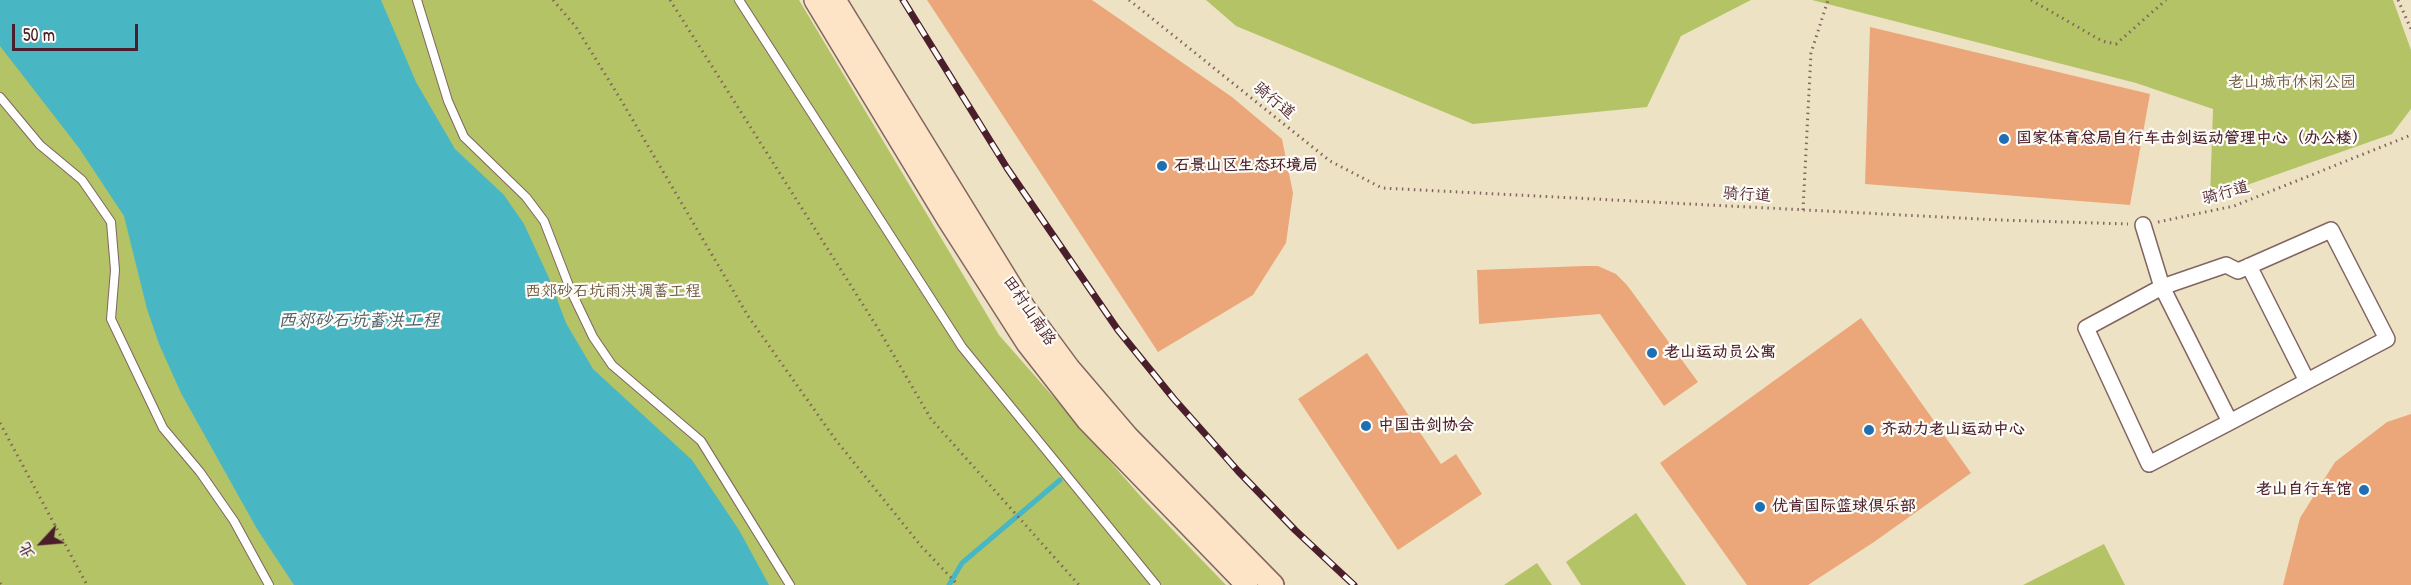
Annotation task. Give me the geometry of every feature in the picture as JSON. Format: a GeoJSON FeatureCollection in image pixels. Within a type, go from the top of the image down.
{"type":"FeatureCollection","features":[{"type":"Feature","properties":{"kind":"main road","name":"田村山南路"},"geometry":{"type":"LineString","coordinates":[[815,0],[947,218],[1027,343],[1088,421],[1247,585]]}},
{"type":"Feature","properties":{"kind":"main road","name":"田村山南路"},"geometry":{"type":"LineString","coordinates":[[836,0],[1024,307],[1069,368],[1128,436],[1273,585]]}},
{"type":"Feature","properties":{"kind":"street"},"geometry":{"type":"LineString","coordinates":[[2143,225],[2162,287],[2230,422]]}},
{"type":"Feature","properties":{"kind":"street"},"geometry":{"type":"LineString","coordinates":[[2331,230],[2387,339],[2149,464],[2086,328],[2162,287],[2226,265],[2238,271],[2248,266],[2331,230]]}},
{"type":"Feature","properties":{"kind":"street"},"geometry":{"type":"LineString","coordinates":[[2248,266],[2307,381]]}},
{"type":"Feature","properties":{"kind":"lane"},"geometry":{"type":"LineString","coordinates":[[417,0],[448,101],[464,137],[526,197],[544,221],[571,291],[593,337],[612,365],[701,441],[790,585]]}},
{"type":"Feature","properties":{"kind":"lane"},"geometry":{"type":"LineString","coordinates":[[740,0],[962,347],[1156,585]]}},
{"type":"Feature","properties":{"kind":"lane"},"geometry":{"type":"LineString","coordinates":[[0,97],[40,145],[82,180],[100,202],[111,222],[115,270],[111,318],[163,428],[200,472],[234,521],[269,585]]}},
{"type":"Feature","properties":{"kind":"path"},"geometry":{"type":"LineString","coordinates":[[554,0],[576,27],[748,316],[835,440],[921,546],[958,585]]}},
{"type":"Feature","properties":{"kind":"path"},"geometry":{"type":"LineString","coordinates":[[670,0],[873,320],[932,419],[1079,585]]}},
{"type":"Feature","properties":{"kind":"path","name":"骑行道"},"geometry":{"type":"LineString","coordinates":[[1129,0],[1330,161],[1382,188],[2143,225],[2234,206],[2411,135]]}},
{"type":"Feature","properties":{"kind":"path"},"geometry":{"type":"LineString","coordinates":[[1803,210],[1811,53],[1828,0]]}},
{"type":"Feature","properties":{"kind":"path"},"geometry":{"type":"LineString","coordinates":[[2031,0],[2102,41],[2116,44],[2166,0]]}},
{"type":"Feature","properties":{"kind":"path"},"geometry":{"type":"LineString","coordinates":[[2398,0],[2411,29]]}},
{"type":"Feature","properties":{"kind":"path"},"geometry":{"type":"LineString","coordinates":[[0,423],[87,585]]}},
{"type":"Feature","properties":{"kind":"green space","name":"西郊砂石坑雨洪调蓄工程"},"geometry":{"type":"Polygon","coordinates":[[[0,0],[799,0],[999,335],[1143,499],[1226,585],[0,585],[0,0]]]}},
{"type":"Feature","properties":{"kind":"green space"},"geometry":{"type":"Polygon","coordinates":[[[1206,0],[1751,0],[1681,36],[1647,107],[1473,124],[1236,26],[1206,0]]]}},
{"type":"Feature","properties":{"kind":"green space","name":"老山城市休闲公园"},"geometry":{"type":"Polygon","coordinates":[[[1812,0],[2393,0],[2411,50],[2411,109],[2392,134],[2210,198],[2213,109],[2136,83],[1812,0]]]}},
{"type":"Feature","properties":{"kind":"green space"},"geometry":{"type":"Polygon","coordinates":[[[1636,513],[1686,585],[1581,585],[1566,562],[1636,513]]]}},
{"type":"Feature","properties":{"kind":"green space"},"geometry":{"type":"Polygon","coordinates":[[[2104,544],[2125,585],[2023,585],[2104,544]]]}},
{"type":"Feature","properties":{"kind":"green space"},"geometry":{"type":"Polygon","coordinates":[[[1537,563],[1552,585],[1504,585],[1537,563]]]}},
{"type":"Feature","properties":{"kind":"water","name":"西郊砂石坑蓄洪工程"},"geometry":{"type":"Polygon","coordinates":[[[0,0],[381,0],[416,82],[455,149],[504,195],[524,224],[549,278],[566,323],[593,369],[692,460],[739,530],[769,585],[294,585],[257,529],[181,393],[159,344],[147,309],[124,216],[79,148],[0,46],[0,0]]]}},
{"type":"Feature","properties":{"kind":"building","name":"石景山区生态环境局"},"geometry":{"type":"Polygon","coordinates":[[[927,0],[1092,0],[1232,97],[1282,139],[1293,193],[1286,243],[1253,295],[1158,352],[927,0]]]}},
{"type":"Feature","properties":{"kind":"building","name":"国家体育总局自行车击剑运动管理中心（办公楼）"},"geometry":{"type":"Polygon","coordinates":[[[1870,27],[2150,94],[2130,205],[1865,184],[1870,27]]]}},
{"type":"Feature","properties":{"kind":"building","name":"老山运动员公寓"},"geometry":{"type":"Polygon","coordinates":[[[1598,266],[1616,274],[1627,285],[1698,382],[1664,406],[1600,314],[1479,324],[1477,270],[1598,266]]]}},
{"type":"Feature","properties":{"kind":"building"},"geometry":{"type":"Polygon","coordinates":[[[1861,318],[1971,473],[1874,542],[1808,585],[1747,585],[1660,463],[1861,318]]]}},
{"type":"Feature","properties":{"kind":"building","name":"中国击剑协会"},"geometry":{"type":"Polygon","coordinates":[[[1367,353],[1441,464],[1456,454],[1482,494],[1398,550],[1298,399],[1367,353]]]}},
{"type":"Feature","properties":{"kind":"building","name":"老山自行车馆"},"geometry":{"type":"Polygon","coordinates":[[[2411,414],[2411,585],[2283,585],[2300,518],[2335,462],[2387,422],[2411,414]]]}},
{"type":"Feature","properties":{"kind":"waterway"},"geometry":{"type":"LineString","coordinates":[[949,585],[962,563],[1060,480]]}},
{"type":"Feature","properties":{"kind":"railway"},"geometry":{"type":"LineString","coordinates":[[903,0],[1007,168],[1118,330],[1174,399],[1238,471],[1295,530],[1354,585]]}},
{"type":"Feature","properties":{"kind":"place","name":"国家体育总局自行车击剑运动管理中心（办公楼）"},"geometry":{"type":"Point","coordinates":[2004,139]}},
{"type":"Feature","properties":{"kind":"place","name":"石景山区生态环境局"},"geometry":{"type":"Point","coordinates":[1162,166]}},
{"type":"Feature","properties":{"kind":"place","name":"老山运动员公寓"},"geometry":{"type":"Point","coordinates":[1652,353]}},
{"type":"Feature","properties":{"kind":"place","name":"中国击剑协会"},"geometry":{"type":"Point","coordinates":[1366,426]}},
{"type":"Feature","properties":{"kind":"place","name":"齐动力老山运动中心"},"geometry":{"type":"Point","coordinates":[1869,430]}},
{"type":"Feature","properties":{"kind":"place","name":"老山自行车馆"},"geometry":{"type":"Point","coordinates":[2364,490]}},
{"type":"Feature","properties":{"kind":"place","name":"优肯国际篮球俱乐部"},"geometry":{"type":"Point","coordinates":[1760,507]}}]}
